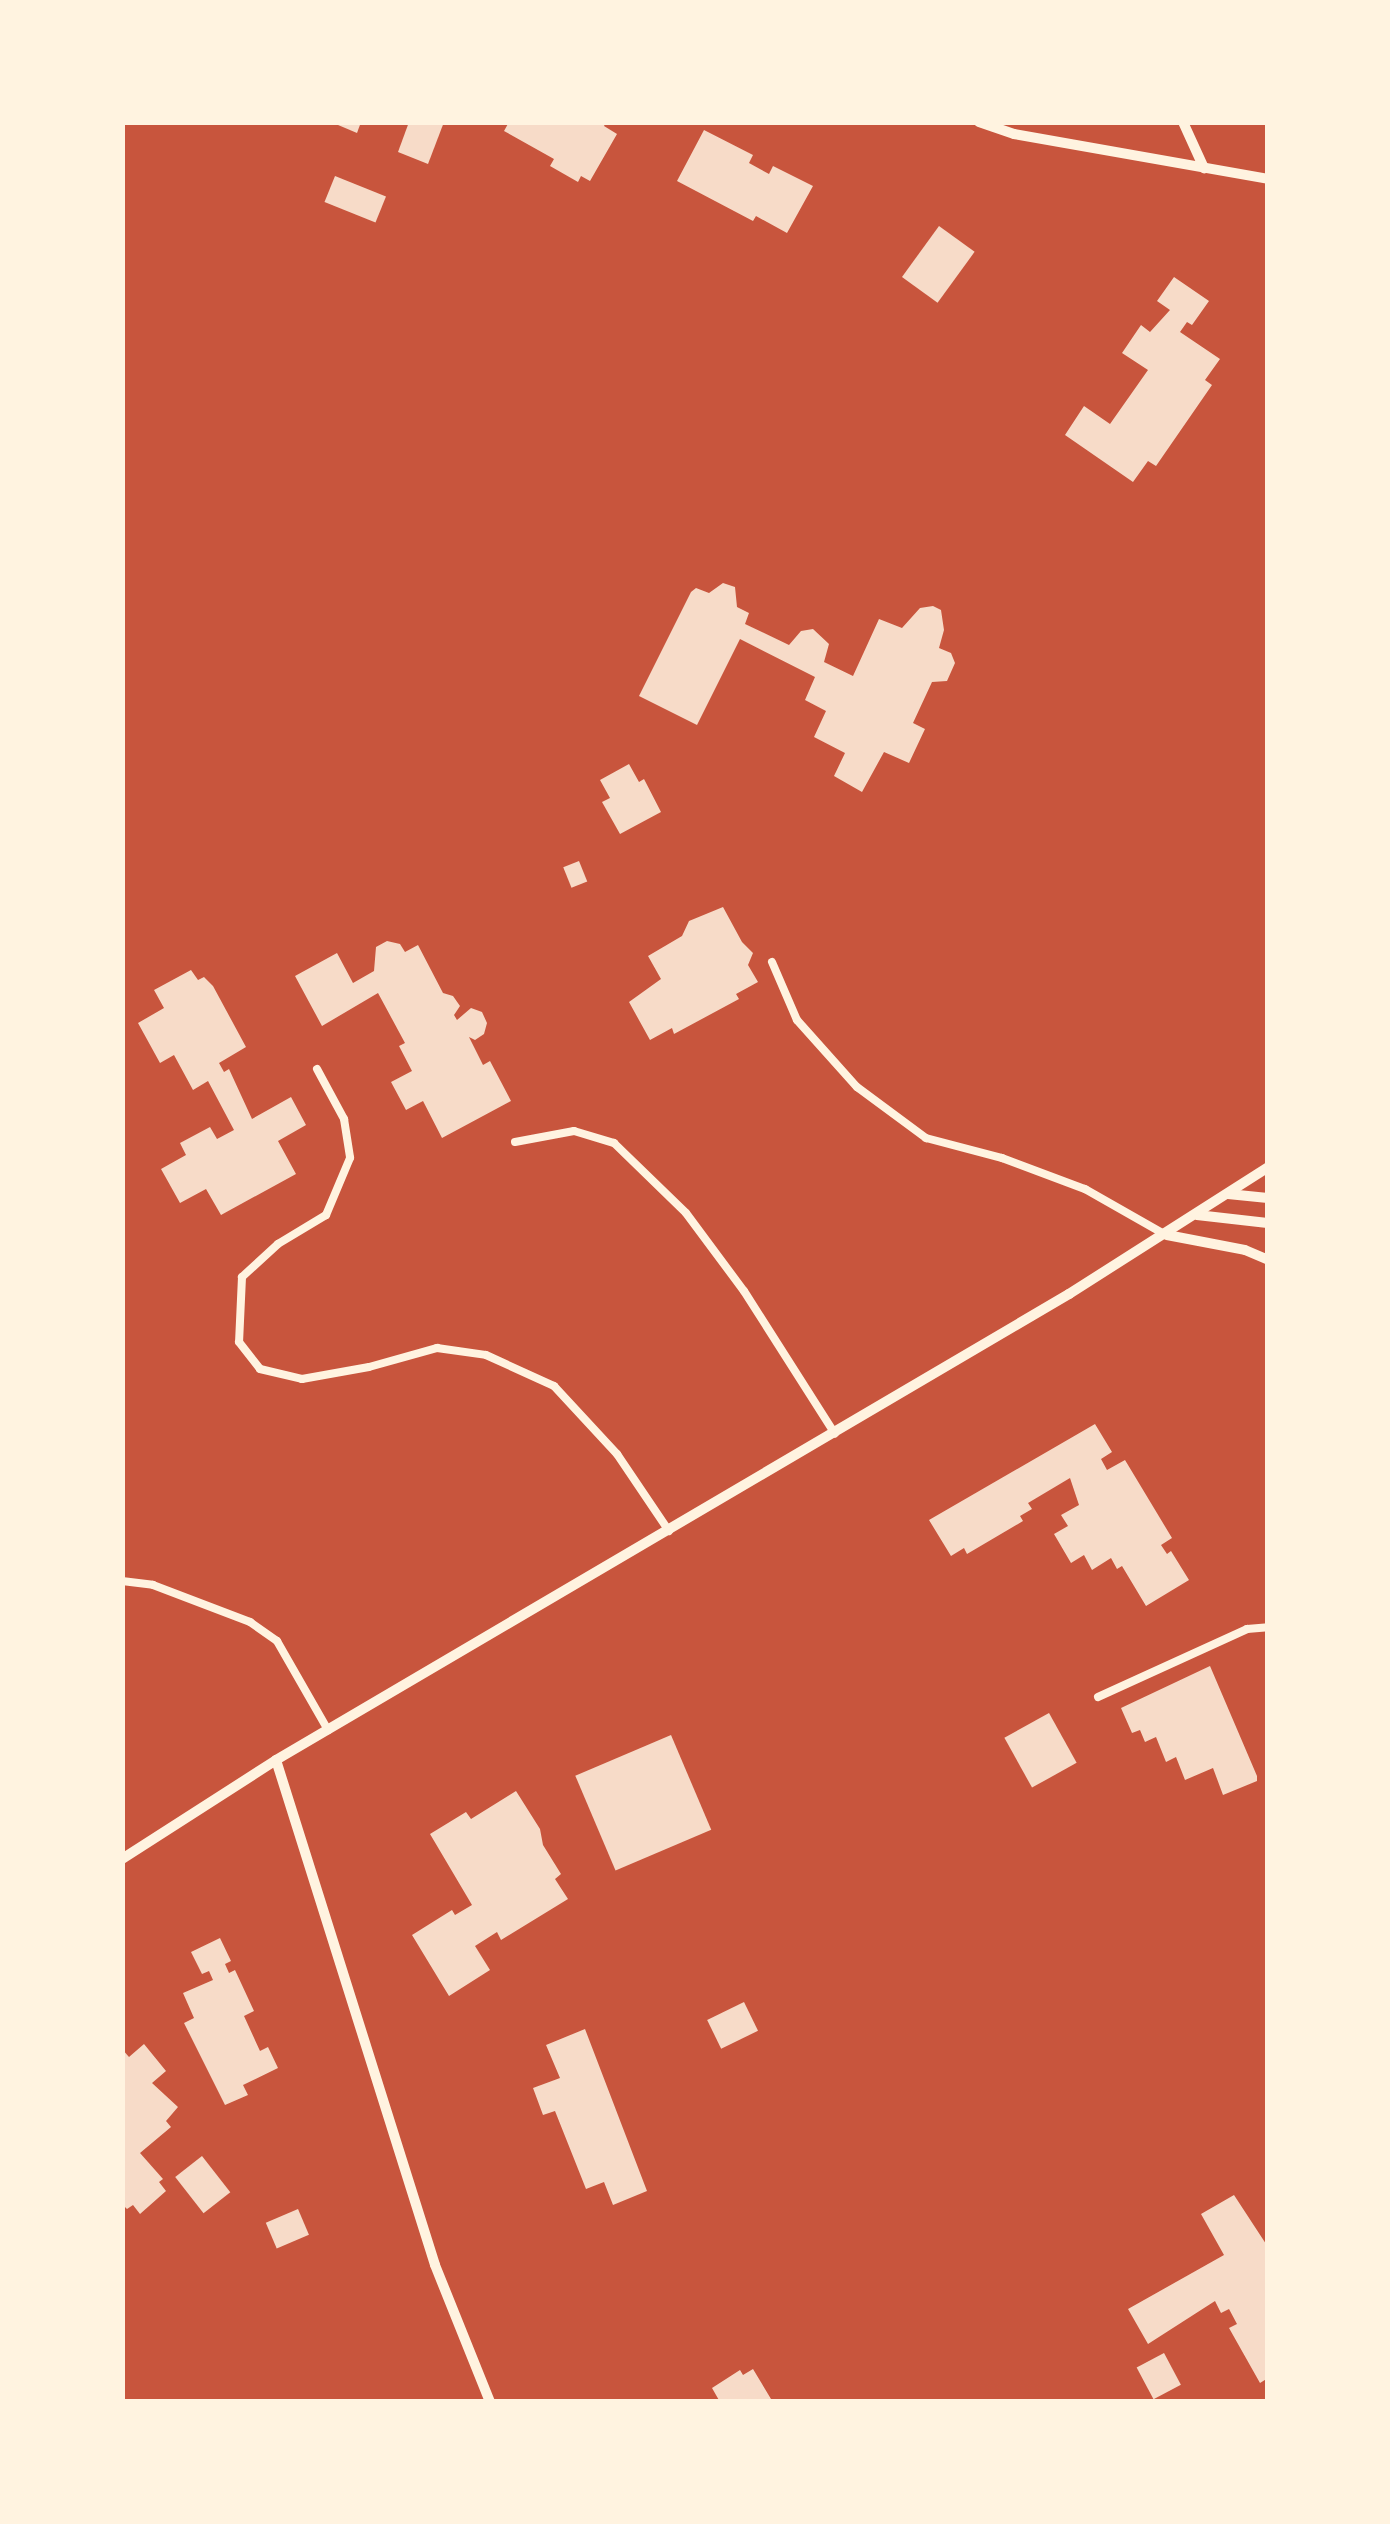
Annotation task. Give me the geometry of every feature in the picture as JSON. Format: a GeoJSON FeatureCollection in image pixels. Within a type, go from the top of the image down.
{"type":"FeatureCollection","features":[{"type":"Feature","properties":{"kind":"street"},"geometry":{"type":"LineString","coordinates":[[978,122],[1014,134],[1268,179]]}},
{"type":"Feature","properties":{"kind":"street"},"geometry":{"type":"LineString","coordinates":[[1183,122],[1204,168]]}},
{"type":"Feature","properties":{"kind":"street"},"geometry":{"type":"LineString","coordinates":[[122,1859],[276,1760],[835,1434],[1166,1234],[1268,1167]]}},
{"type":"Feature","properties":{"kind":"street"},"geometry":{"type":"LineString","coordinates":[[1227,1194],[1268,1198]]}},
{"type":"Feature","properties":{"kind":"street"},"geometry":{"type":"LineString","coordinates":[[1196,1215],[1268,1223]]}},
{"type":"Feature","properties":{"kind":"street"},"geometry":{"type":"LineString","coordinates":[[1166,1234],[1245,1250],[1268,1260]]}},
{"type":"Feature","properties":{"kind":"street"},"geometry":{"type":"LineString","coordinates":[[276,1760],[435,2265],[490,2402]]}},
{"type":"Feature","properties":{"kind":"lane"},"geometry":{"type":"LineString","coordinates":[[772,962],[798,1020],[857,1087],[926,1138],[1002,1158],[1085,1189],[1166,1234]]}},
{"type":"Feature","properties":{"kind":"lane"},"geometry":{"type":"LineString","coordinates":[[318,1068],[344,1119],[350,1158],[326,1215],[278,1244],[242,1278],[239,1342],[260,1369],[302,1380],[369,1368],[437,1348],[486,1355],[554,1386],[617,1454],[668,1531]]}},
{"type":"Feature","properties":{"kind":"lane"},"geometry":{"type":"LineString","coordinates":[[515,1142],[574,1131],[614,1143],[686,1214],[744,1291],[835,1434]]}},
{"type":"Feature","properties":{"kind":"lane"},"geometry":{"type":"LineString","coordinates":[[122,1581],[153,1585],[264,1632],[277,1642],[328,1730]]}},
{"type":"Feature","properties":{"kind":"lane"},"geometry":{"type":"LineString","coordinates":[[1098,1697],[1247,1629],[1268,1627]]}},
{"type":"Feature","properties":{"kind":"building"},"geometry":{"type":"Polygon","coordinates":[[[331,122],[361,122],[357,133],[331,122]]]}},
{"type":"Feature","properties":{"kind":"building"},"geometry":{"type":"Polygon","coordinates":[[[409,122],[444,122],[428,164],[398,152],[409,122]]]}},
{"type":"Feature","properties":{"kind":"building"},"geometry":{"type":"Polygon","coordinates":[[[509,122],[606,122],[604,126],[617,134],[590,181],[581,176],[578,182],[550,166],[554,159],[504,131],[509,122]]]}},
{"type":"Feature","properties":{"kind":"building"},"geometry":{"type":"Polygon","coordinates":[[[704,130],[753,155],[749,163],[769,174],[773,166],[813,186],[787,233],[756,216],[753,221],[677,181],[704,130]]]}},
{"type":"Feature","properties":{"kind":"building"},"geometry":{"type":"Polygon","coordinates":[[[335,176],[386,197],[376,223],[325,202],[335,176]]]}},
{"type":"Feature","properties":{"kind":"building"},"geometry":{"type":"Polygon","coordinates":[[[939,226],[975,252],[938,303],[902,277],[939,226]]]}},
{"type":"Feature","properties":{"kind":"building"},"geometry":{"type":"Polygon","coordinates":[[[1174,277],[1209,301],[1192,325],[1187,322],[1180,332],[1220,359],[1205,380],[1212,385],[1156,466],[1148,461],[1133,482],[1065,435],[1084,406],[1110,424],[1148,370],[1122,353],[1141,325],[1150,332],[1170,310],[1157,301],[1174,277]]]}},
{"type":"Feature","properties":{"kind":"building"},"geometry":{"type":"Polygon","coordinates":[[[723,583],[735,587],[737,607],[749,613],[745,624],[789,645],[801,631],[813,629],[829,644],[824,662],[853,676],[879,619],[902,628],[920,608],[933,606],[941,610],[944,630],[939,648],[951,653],[955,663],[947,681],[932,682],[913,723],[925,729],[909,763],[884,752],[862,792],[834,776],[845,753],[814,737],[826,711],[805,700],[815,677],[740,639],[697,725],[639,696],[691,592],[696,588],[709,593],[723,583]]]}},
{"type":"Feature","properties":{"kind":"building"},"geometry":{"type":"Polygon","coordinates":[[[629,764],[639,782],[644,779],[661,812],[620,834],[602,802],[610,798],[600,780],[629,764]]]}},
{"type":"Feature","properties":{"kind":"building"},"geometry":{"type":"Polygon","coordinates":[[[579,861],[587,881],[571,888],[563,867],[579,861]]]}},
{"type":"Feature","properties":{"kind":"building"},"geometry":{"type":"Polygon","coordinates":[[[723,907],[742,942],[753,953],[748,965],[758,982],[736,994],[739,999],[674,1034],[672,1028],[650,1040],[629,1002],[661,979],[648,956],[682,936],[689,921],[723,907]]]}},
{"type":"Feature","properties":{"kind":"building"},"geometry":{"type":"Polygon","coordinates":[[[387,941],[400,944],[405,952],[418,945],[443,993],[453,996],[460,1006],[454,1015],[457,1020],[471,1008],[482,1012],[487,1023],[484,1034],[475,1040],[469,1037],[483,1065],[490,1061],[511,1101],[442,1138],[423,1101],[406,1110],[391,1082],[412,1071],[399,1046],[405,1043],[378,993],[322,1026],[295,976],[337,953],[353,983],[374,971],[376,947],[387,941]]]}},
{"type":"Feature","properties":{"kind":"building"},"geometry":{"type":"Polygon","coordinates":[[[191,970],[198,980],[204,977],[213,986],[246,1047],[219,1063],[224,1072],[229,1069],[252,1119],[291,1097],[306,1125],[278,1141],[296,1174],[221,1215],[206,1189],[180,1203],[161,1169],[186,1155],[180,1143],[210,1127],[217,1139],[234,1130],[208,1081],[193,1090],[174,1055],[160,1063],[138,1023],[164,1008],[154,990],[191,970]]]}},
{"type":"Feature","properties":{"kind":"building"},"geometry":{"type":"Polygon","coordinates":[[[1095,1424],[1112,1452],[1101,1459],[1107,1470],[1125,1460],[1172,1538],[1161,1545],[1167,1554],[1171,1551],[1189,1580],[1146,1606],[1122,1566],[1117,1569],[1111,1558],[1092,1570],[1084,1555],[1071,1563],[1054,1534],[1068,1526],[1061,1515],[1079,1505],[1070,1478],[1028,1503],[1032,1509],[1020,1516],[1023,1521],[967,1554],[964,1548],[951,1556],[929,1520],[1095,1424]]]}},
{"type":"Feature","properties":{"kind":"building"},"geometry":{"type":"Polygon","coordinates":[[[1210,1666],[1257,1776],[1257,1781],[1223,1795],[1213,1768],[1185,1780],[1176,1757],[1166,1762],[1156,1737],[1145,1742],[1140,1730],[1132,1733],[1121,1708],[1210,1666]]]}},
{"type":"Feature","properties":{"kind":"building"},"geometry":{"type":"Polygon","coordinates":[[[1049,1713],[1077,1763],[1032,1788],[1004,1738],[1049,1713]]]}},
{"type":"Feature","properties":{"kind":"building"},"geometry":{"type":"Polygon","coordinates":[[[671,1735],[711,1830],[616,1870],[575,1776],[671,1735]]]}},
{"type":"Feature","properties":{"kind":"building"},"geometry":{"type":"Polygon","coordinates":[[[516,1791],[540,1829],[543,1845],[561,1874],[555,1879],[568,1899],[501,1940],[497,1932],[475,1946],[490,1970],[449,1996],[412,1935],[452,1910],[455,1915],[472,1905],[430,1834],[466,1812],[471,1819],[516,1791]]]}},
{"type":"Feature","properties":{"kind":"building"},"geometry":{"type":"Polygon","coordinates":[[[220,1938],[231,1961],[225,1964],[229,1973],[235,1970],[254,2011],[244,2016],[260,2051],[268,2047],[278,2068],[243,2085],[248,2095],[225,2105],[184,2023],[194,2018],[183,1993],[213,1980],[209,1971],[202,1974],[191,1952],[220,1938]]]}},
{"type":"Feature","properties":{"kind":"building"},"geometry":{"type":"Polygon","coordinates":[[[744,2002],[758,2031],[721,2049],[707,2020],[744,2002]]]}},
{"type":"Feature","properties":{"kind":"building"},"geometry":{"type":"Polygon","coordinates":[[[585,2029],[647,2191],[613,2205],[604,2182],[586,2189],[555,2111],[543,2115],[533,2088],[560,2078],[546,2045],[585,2029]]]}},
{"type":"Feature","properties":{"kind":"building"},"geometry":{"type":"Polygon","coordinates":[[[144,2044],[166,2071],[152,2083],[178,2107],[166,2121],[171,2127],[140,2153],[163,2179],[159,2182],[166,2191],[140,2214],[133,2205],[127,2209],[122,2204],[122,2049],[129,2057],[144,2044]]]}},
{"type":"Feature","properties":{"kind":"building"},"geometry":{"type":"Polygon","coordinates":[[[202,2156],[230,2192],[204,2213],[175,2177],[202,2156]]]}},
{"type":"Feature","properties":{"kind":"building"},"geometry":{"type":"Polygon","coordinates":[[[1234,2195],[1268,2247],[1268,2378],[1260,2383],[1229,2328],[1237,2324],[1229,2309],[1221,2313],[1215,2301],[1148,2344],[1128,2309],[1224,2255],[1201,2214],[1234,2195]]]}},
{"type":"Feature","properties":{"kind":"building"},"geometry":{"type":"Polygon","coordinates":[[[298,2209],[309,2235],[277,2248],[266,2223],[298,2209]]]}},
{"type":"Feature","properties":{"kind":"building"},"geometry":{"type":"Polygon","coordinates":[[[1164,2353],[1181,2385],[1154,2399],[1137,2368],[1164,2353]]]}},
{"type":"Feature","properties":{"kind":"building"},"geometry":{"type":"Polygon","coordinates":[[[753,2369],[771,2399],[720,2402],[712,2388],[740,2370],[743,2375],[753,2369]]]}}]}
